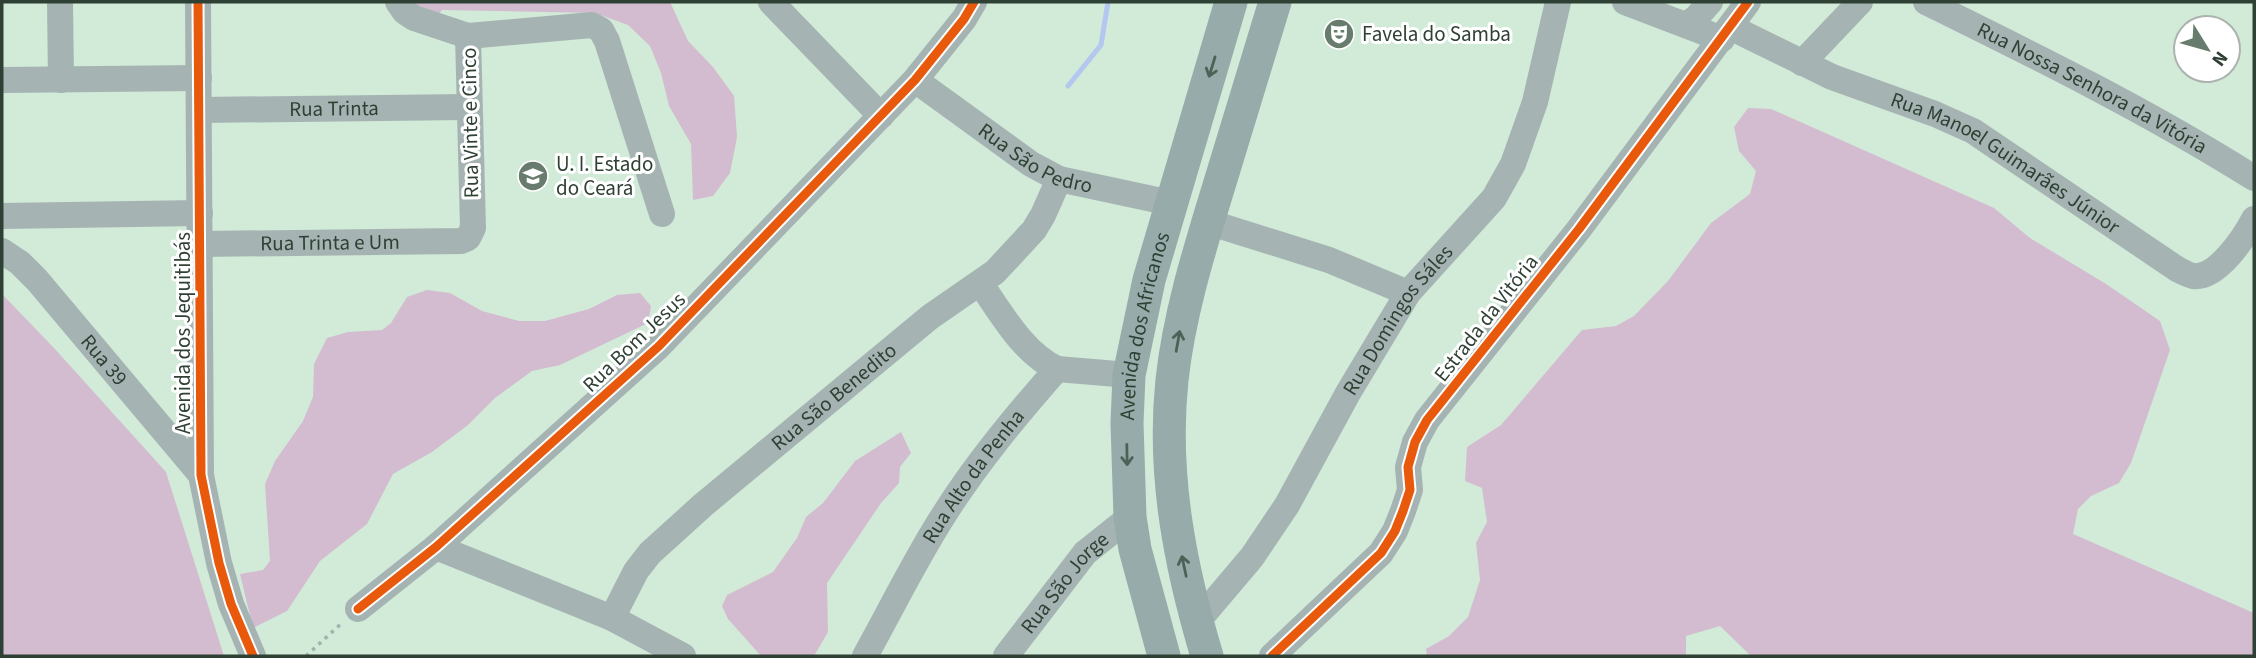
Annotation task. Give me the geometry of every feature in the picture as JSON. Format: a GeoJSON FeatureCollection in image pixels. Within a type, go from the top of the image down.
{"type":"FeatureCollection","features":[{"type":"Feature","properties":{"kind":"main road","name":"Avenida dos Africanos"},"geometry":{"type":"LineString","coordinates":[[1161,645],[1135,549],[1130,517],[1127,423],[1129,375],[1149,281],[1231,2]]}},
{"type":"Feature","properties":{"kind":"main road","name":"Avenida dos Africanos"},"geometry":{"type":"LineString","coordinates":[[1207,656],[1176,528],[1171,478],[1172,380],[1186,299],[1275,2]]}},
{"type":"Feature","properties":{"kind":"main road"},"geometry":{"type":"LineString","coordinates":[[1161,645],[1197,622]]}},
{"type":"Feature","properties":{"kind":"street"},"geometry":{"type":"LineString","coordinates":[[60,2],[61,80]]}},
{"type":"Feature","properties":{"kind":"street","name":"Avenida dos Jequitibás"},"geometry":{"type":"LineString","coordinates":[[198,2],[201,475],[230,604],[253,656]]}},
{"type":"Feature","properties":{"kind":"street","name":"Rua Vinte e Cinco"},"geometry":{"type":"LineString","coordinates":[[398,2],[405,12],[414,18],[468,36],[473,228],[468,238],[461,242]]}},
{"type":"Feature","properties":{"kind":"street"},"geometry":{"type":"LineString","coordinates":[[771,2],[881,116]]}},
{"type":"Feature","properties":{"kind":"street","name":"Rua Domingos Sáles"},"geometry":{"type":"LineString","coordinates":[[1197,622],[1252,557],[1287,505],[1348,393],[1408,293],[1494,198],[1513,164],[1535,102],[1558,2]]}},
{"type":"Feature","properties":{"kind":"street","name":"Rua Manoel Guimarães Júnior"},"geometry":{"type":"LineString","coordinates":[[1625,2],[1686,25],[1726,33],[1973,131],[2177,269],[2193,275],[2206,274],[2223,263],[2254,219]]}},
{"type":"Feature","properties":{"kind":"street"},"geometry":{"type":"LineString","coordinates":[[1686,25],[1710,2]]}},
{"type":"Feature","properties":{"kind":"street","name":"Estrada da Vitória"},"geometry":{"type":"LineString","coordinates":[[1272,656],[1381,553],[1395,531],[1403,511],[1409,490],[1408,467],[1415,442],[1427,420],[1579,229],[1748,2]]}},
{"type":"Feature","properties":{"kind":"street"},"geometry":{"type":"LineString","coordinates":[[1802,62],[1860,2]]}},
{"type":"Feature","properties":{"kind":"street","name":"Rua Nossa Senhora da Vitória"},"geometry":{"type":"LineString","coordinates":[[1926,2],[2098,88],[2208,149],[2254,178]]}},
{"type":"Feature","properties":{"kind":"street","name":"Rua Bom Jesus"},"geometry":{"type":"LineString","coordinates":[[358,609],[436,547],[659,346],[915,80],[962,7]]}},
{"type":"Feature","properties":{"kind":"street"},"geometry":{"type":"LineString","coordinates":[[468,36],[592,25],[601,30],[607,41],[662,214]]}},
{"type":"Feature","properties":{"kind":"street"},"geometry":{"type":"LineString","coordinates":[[2,80],[199,78]]}},
{"type":"Feature","properties":{"kind":"street","name":"Rua São Pedro"},"geometry":{"type":"LineString","coordinates":[[915,80],[1031,164],[1059,178],[1171,203]]}},
{"type":"Feature","properties":{"kind":"street","name":"Rua Trinta"},"geometry":{"type":"LineString","coordinates":[[199,110],[468,107]]}},
{"type":"Feature","properties":{"kind":"street","name":"Rua São Benedito"},"geometry":{"type":"LineString","coordinates":[[612,618],[636,571],[650,553],[703,505],[930,317],[980,283],[1013,254],[1034,230],[1059,178]]}},
{"type":"Feature","properties":{"kind":"street"},"geometry":{"type":"LineString","coordinates":[[2,216],[200,213]]}},
{"type":"Feature","properties":{"kind":"street"},"geometry":{"type":"LineString","coordinates":[[1208,222],[1329,260],[1408,293]]}},
{"type":"Feature","properties":{"kind":"street","name":"Rua Trinta e Um"},"geometry":{"type":"LineString","coordinates":[[200,244],[461,242]]}},
{"type":"Feature","properties":{"kind":"street","name":"Rua 39"},"geometry":{"type":"LineString","coordinates":[[2,251],[20,263],[37,280],[201,475]]}},
{"type":"Feature","properties":{"kind":"street"},"geometry":{"type":"LineString","coordinates":[[980,283],[1029,351],[1057,369],[1129,375]]}},
{"type":"Feature","properties":{"kind":"street","name":"Rua Alto da Penha"},"geometry":{"type":"LineString","coordinates":[[865,656],[919,556],[955,498],[1003,432],[1057,369]]}},
{"type":"Feature","properties":{"kind":"street","name":"Rua São Jorge"},"geometry":{"type":"LineString","coordinates":[[1006,656],[1085,553],[1130,517]]}},
{"type":"Feature","properties":{"kind":"street"},"geometry":{"type":"LineString","coordinates":[[436,547],[612,618],[683,656]]}},
{"type":"Feature","properties":{"kind":"path"},"geometry":{"type":"LineString","coordinates":[[306,656],[358,609]]}},
{"type":"Feature","properties":{"kind":"shaded area"},"geometry":{"type":"Polygon","coordinates":[[[410,2],[670,2],[688,41],[713,67],[734,96],[737,137],[730,173],[713,196],[693,200],[691,144],[669,106],[661,73],[650,46],[628,25],[595,13],[442,10],[435,19],[410,2]]]}},
{"type":"Feature","properties":{"kind":"shaded area"},"geometry":{"type":"Polygon","coordinates":[[[1748,108],[1771,109],[1994,208],[2030,238],[2106,284],[2160,321],[2170,350],[2131,463],[2119,483],[2091,496],[2078,509],[2073,534],[2254,613],[2254,656],[1751,656],[1720,626],[1686,636],[1686,656],[1427,656],[1426,649],[1449,636],[1468,617],[1480,580],[1476,543],[1487,522],[1482,488],[1465,481],[1467,447],[1501,425],[1582,330],[1616,326],[1634,316],[1668,281],[1711,223],[1750,194],[1756,171],[1739,151],[1734,127],[1748,108]]]}},
{"type":"Feature","properties":{"kind":"shaded area"},"geometry":{"type":"Polygon","coordinates":[[[427,290],[450,293],[482,311],[519,321],[545,321],[589,309],[617,295],[640,293],[651,306],[648,323],[560,365],[532,371],[495,398],[468,425],[432,452],[393,474],[367,524],[320,561],[287,611],[253,628],[240,574],[263,570],[270,561],[265,484],[275,461],[303,421],[313,397],[314,364],[327,338],[348,332],[382,330],[391,323],[407,297],[427,290]]]}},
{"type":"Feature","properties":{"kind":"shaded area"},"geometry":{"type":"Polygon","coordinates":[[[2,294],[166,472],[224,656],[2,656],[2,294]]]}},
{"type":"Feature","properties":{"kind":"shaded area"},"geometry":{"type":"Polygon","coordinates":[[[901,432],[911,453],[900,467],[899,483],[881,503],[827,583],[828,632],[814,656],[761,656],[728,619],[722,606],[727,595],[773,572],[797,538],[806,517],[823,503],[855,461],[901,432]]]}},
{"type":"Feature","properties":{"kind":"waterway"},"geometry":{"type":"LineString","coordinates":[[1068,86],[1101,45],[1108,2]]}},
{"type":"Feature","properties":{"kind":"cycle path"},"geometry":{"type":"LineString","coordinates":[[198,2],[201,475],[219,563],[231,604],[253,656]]}},
{"type":"Feature","properties":{"kind":"cycle path"},"geometry":{"type":"LineString","coordinates":[[358,609],[436,547],[659,346],[915,80],[964,19],[974,2]]}},
{"type":"Feature","properties":{"kind":"cycle path"},"geometry":{"type":"LineString","coordinates":[[1272,656],[1381,553],[1395,531],[1403,511],[1410,490],[1408,467],[1415,442],[1427,420],[1579,229],[1748,2]]}},
{"type":"Feature","properties":{"kind":"place","name":"Favela do Samba"},"geometry":{"type":"Point","coordinates":[1339,34]}},
{"type":"Feature","properties":{"kind":"place","name":"U. I. Estado do Ceará"},"geometry":{"type":"Point","coordinates":[533,176]}}]}
